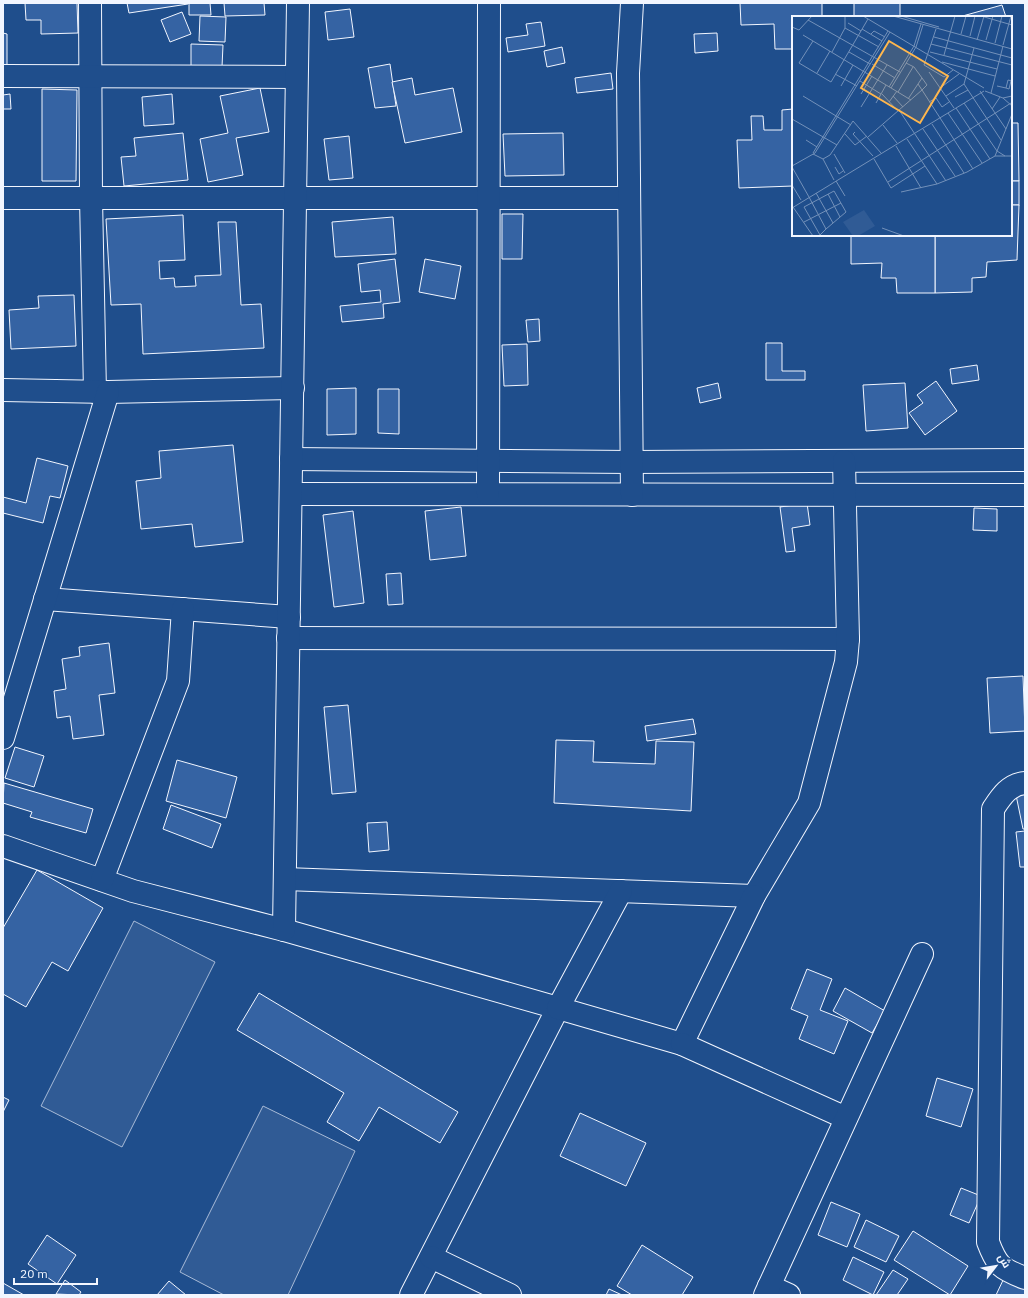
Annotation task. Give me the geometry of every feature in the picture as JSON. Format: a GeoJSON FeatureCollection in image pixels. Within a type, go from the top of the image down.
{"type":"FeatureCollection","features":[{"type":"Feature","properties":{"kind":"street"},"geometry":{"type":"LineString","coordinates":[[3,738],[45,599],[101,392],[91,198],[90,3]]}},
{"type":"Feature","properties":{"kind":"street"},"geometry":{"type":"LineString","coordinates":[[284,930],[298,3]]}},
{"type":"Feature","properties":{"kind":"street"},"geometry":{"type":"LineString","coordinates":[[488,494],[489,3]]}},
{"type":"Feature","properties":{"kind":"street"},"geometry":{"type":"LineString","coordinates":[[632,3],[628,73],[632,494]]}},
{"type":"Feature","properties":{"kind":"street"},"geometry":{"type":"LineString","coordinates":[[3,76],[296,77]]}},
{"type":"Feature","properties":{"kind":"street"},"geometry":{"type":"LineString","coordinates":[[3,198],[629,198]]}},
{"type":"Feature","properties":{"kind":"street"},"geometry":{"type":"LineString","coordinates":[[3,390],[101,392],[293,388]]}},
{"type":"Feature","properties":{"kind":"street"},"geometry":{"type":"LineString","coordinates":[[291,459],[631,462],[1025,460]]}},
{"type":"Feature","properties":{"kind":"street"},"geometry":{"type":"LineString","coordinates":[[682,1044],[754,896],[808,803],[846,662],[848,639],[844,461]]}},
{"type":"Feature","properties":{"kind":"street"},"geometry":{"type":"LineString","coordinates":[[291,494],[1025,495]]}},
{"type":"Feature","properties":{"kind":"street"},"geometry":{"type":"LineString","coordinates":[[45,599],[184,609],[289,627],[848,639]]}},
{"type":"Feature","properties":{"kind":"street"},"geometry":{"type":"LineString","coordinates":[[102,880],[178,681],[184,609]]}},
{"type":"Feature","properties":{"kind":"street"},"geometry":{"type":"LineString","coordinates":[[1025,783],[1020,783],[1004,792],[993,809],[988,1242],[995,1261],[1009,1272],[1025,1278]]}},
{"type":"Feature","properties":{"kind":"street"},"geometry":{"type":"LineString","coordinates":[[6,853],[102,880],[133,891],[284,930],[682,1044],[846,1118]]}},
{"type":"Feature","properties":{"kind":"street"},"geometry":{"type":"LineString","coordinates":[[285,879],[754,896]]}},
{"type":"Feature","properties":{"kind":"street"},"geometry":{"type":"LineString","coordinates":[[412,1295],[558,1008],[622,891]]}},
{"type":"Feature","properties":{"kind":"street"},"geometry":{"type":"LineString","coordinates":[[789,1295],[767,1290],[922,954]]}},
{"type":"Feature","properties":{"kind":"street"},"geometry":{"type":"LineString","coordinates":[[431,1257],[510,1295]]}},
{"type":"Feature","properties":{"kind":"shaded area"},"geometry":{"type":"Polygon","coordinates":[[[134,921],[215,962],[122,1147],[41,1106],[134,921]]]}},
{"type":"Feature","properties":{"kind":"shaded area"},"geometry":{"type":"Polygon","coordinates":[[[263,1106],[355,1151],[288,1295],[224,1295],[180,1272],[263,1106]]]}},
{"type":"Feature","properties":{"kind":"building"},"geometry":{"type":"Polygon","coordinates":[[[25,3],[77,3],[78,33],[41,34],[41,20],[26,20],[25,3]]]}},
{"type":"Feature","properties":{"kind":"building"},"geometry":{"type":"Polygon","coordinates":[[[127,3],[187,3],[188,4],[129,13],[127,3]]]}},
{"type":"Feature","properties":{"kind":"building"},"geometry":{"type":"Polygon","coordinates":[[[189,3],[210,3],[211,15],[189,15],[189,3]]]}},
{"type":"Feature","properties":{"kind":"building"},"geometry":{"type":"Polygon","coordinates":[[[224,3],[264,3],[265,15],[225,16],[224,3]]]}},
{"type":"Feature","properties":{"kind":"building"},"geometry":{"type":"Polygon","coordinates":[[[740,3],[822,3],[822,16],[792,16],[792,49],[775,49],[774,24],[741,25],[740,3]]]}},
{"type":"Feature","properties":{"kind":"building"},"geometry":{"type":"Polygon","coordinates":[[[854,3],[900,3],[900,16],[854,16],[854,3]]]}},
{"type":"Feature","properties":{"kind":"building"},"geometry":{"type":"Polygon","coordinates":[[[1002,5],[1006,16],[963,16],[1002,5]]]}},
{"type":"Feature","properties":{"kind":"building"},"geometry":{"type":"Polygon","coordinates":[[[350,9],[354,37],[328,40],[325,12],[350,9]]]}},
{"type":"Feature","properties":{"kind":"building"},"geometry":{"type":"Polygon","coordinates":[[[182,12],[191,34],[170,42],[161,20],[182,12]]]}},
{"type":"Feature","properties":{"kind":"building"},"geometry":{"type":"Polygon","coordinates":[[[200,16],[226,17],[225,42],[199,41],[200,16]]]}},
{"type":"Feature","properties":{"kind":"building"},"geometry":{"type":"Polygon","coordinates":[[[541,22],[545,46],[508,52],[506,38],[528,35],[526,24],[541,22]]]}},
{"type":"Feature","properties":{"kind":"building"},"geometry":{"type":"Polygon","coordinates":[[[3,33],[7,34],[7,68],[3,68],[3,33]]]}},
{"type":"Feature","properties":{"kind":"building"},"geometry":{"type":"Polygon","coordinates":[[[717,33],[718,51],[695,53],[694,34],[717,33]]]}},
{"type":"Feature","properties":{"kind":"building"},"geometry":{"type":"Polygon","coordinates":[[[191,44],[223,45],[222,67],[191,66],[191,44]]]}},
{"type":"Feature","properties":{"kind":"building"},"geometry":{"type":"Polygon","coordinates":[[[562,47],[565,63],[547,67],[544,51],[562,47]]]}},
{"type":"Feature","properties":{"kind":"building"},"geometry":{"type":"Polygon","coordinates":[[[390,64],[396,106],[375,108],[368,68],[390,64]]]}},
{"type":"Feature","properties":{"kind":"building"},"geometry":{"type":"Polygon","coordinates":[[[611,73],[613,89],[577,93],[575,78],[611,73]]]}},
{"type":"Feature","properties":{"kind":"building"},"geometry":{"type":"Polygon","coordinates":[[[412,78],[415,95],[453,88],[462,132],[405,143],[392,82],[412,78]]]}},
{"type":"Feature","properties":{"kind":"building"},"geometry":{"type":"Polygon","coordinates":[[[260,88],[269,132],[236,138],[243,175],[208,182],[200,139],[228,133],[220,96],[260,88]]]}},
{"type":"Feature","properties":{"kind":"building"},"geometry":{"type":"Polygon","coordinates":[[[42,89],[77,90],[76,181],[42,181],[42,89]]]}},
{"type":"Feature","properties":{"kind":"building"},"geometry":{"type":"Polygon","coordinates":[[[10,94],[11,109],[3,109],[3,95],[10,94]]]}},
{"type":"Feature","properties":{"kind":"building"},"geometry":{"type":"Polygon","coordinates":[[[172,94],[174,124],[144,126],[142,97],[172,94]]]}},
{"type":"Feature","properties":{"kind":"building"},"geometry":{"type":"Polygon","coordinates":[[[792,109],[792,186],[739,188],[737,140],[752,140],[751,116],[763,116],[764,130],[782,130],[782,110],[792,109]]]}},
{"type":"Feature","properties":{"kind":"building"},"geometry":{"type":"Polygon","coordinates":[[[1012,123],[1018,123],[1019,181],[1012,181],[1012,123]]]}},
{"type":"Feature","properties":{"kind":"building"},"geometry":{"type":"Polygon","coordinates":[[[183,133],[188,180],[124,186],[121,157],[136,156],[134,138],[183,133]]]}},
{"type":"Feature","properties":{"kind":"building"},"geometry":{"type":"Polygon","coordinates":[[[563,133],[564,175],[505,176],[503,134],[563,133]]]}},
{"type":"Feature","properties":{"kind":"building"},"geometry":{"type":"Polygon","coordinates":[[[349,136],[353,178],[329,180],[324,139],[349,136]]]}},
{"type":"Feature","properties":{"kind":"building"},"geometry":{"type":"Polygon","coordinates":[[[1012,181],[1019,181],[1019,205],[1012,205],[1012,181]]]}},
{"type":"Feature","properties":{"kind":"building"},"geometry":{"type":"Polygon","coordinates":[[[1012,205],[1019,205],[1017,260],[987,262],[986,277],[972,278],[972,292],[935,293],[935,236],[1012,236],[1012,205]]]}},
{"type":"Feature","properties":{"kind":"building"},"geometry":{"type":"Polygon","coordinates":[[[502,214],[523,214],[522,259],[502,259],[502,214]]]}},
{"type":"Feature","properties":{"kind":"building"},"geometry":{"type":"Polygon","coordinates":[[[183,215],[185,260],[159,261],[160,279],[174,278],[175,287],[196,286],[195,276],[221,275],[218,222],[236,222],[241,305],[261,304],[264,348],[143,354],[141,304],[111,305],[106,219],[183,215]]]}},
{"type":"Feature","properties":{"kind":"building"},"geometry":{"type":"Polygon","coordinates":[[[393,217],[396,254],[335,257],[332,222],[393,217]]]}},
{"type":"Feature","properties":{"kind":"building"},"geometry":{"type":"Polygon","coordinates":[[[851,236],[935,236],[935,293],[897,293],[896,278],[881,278],[882,263],[851,264],[851,236]]]}},
{"type":"Feature","properties":{"kind":"building"},"geometry":{"type":"Polygon","coordinates":[[[395,259],[400,302],[383,304],[384,318],[342,322],[340,306],[381,302],[380,290],[361,292],[358,264],[395,259]]]}},
{"type":"Feature","properties":{"kind":"building"},"geometry":{"type":"Polygon","coordinates":[[[425,259],[461,266],[455,299],[419,292],[425,259]]]}},
{"type":"Feature","properties":{"kind":"building"},"geometry":{"type":"Polygon","coordinates":[[[74,295],[76,346],[11,349],[9,310],[39,308],[38,296],[74,295]]]}},
{"type":"Feature","properties":{"kind":"building"},"geometry":{"type":"Polygon","coordinates":[[[539,319],[540,341],[528,342],[526,320],[539,319]]]}},
{"type":"Feature","properties":{"kind":"building"},"geometry":{"type":"Polygon","coordinates":[[[766,343],[782,343],[782,371],[805,371],[805,380],[766,380],[766,343]]]}},
{"type":"Feature","properties":{"kind":"building"},"geometry":{"type":"Polygon","coordinates":[[[527,344],[528,385],[504,386],[502,345],[527,344]]]}},
{"type":"Feature","properties":{"kind":"building"},"geometry":{"type":"Polygon","coordinates":[[[977,365],[979,380],[952,384],[950,369],[977,365]]]}},
{"type":"Feature","properties":{"kind":"building"},"geometry":{"type":"Polygon","coordinates":[[[936,381],[957,411],[925,435],[909,413],[923,403],[917,395],[936,381]]]}},
{"type":"Feature","properties":{"kind":"building"},"geometry":{"type":"Polygon","coordinates":[[[718,383],[721,398],[700,403],[697,388],[718,383]]]}},
{"type":"Feature","properties":{"kind":"building"},"geometry":{"type":"Polygon","coordinates":[[[905,383],[908,428],[866,431],[863,385],[905,383]]]}},
{"type":"Feature","properties":{"kind":"building"},"geometry":{"type":"Polygon","coordinates":[[[356,388],[356,434],[327,435],[327,389],[356,388]]]}},
{"type":"Feature","properties":{"kind":"building"},"geometry":{"type":"Polygon","coordinates":[[[378,389],[399,389],[399,434],[378,433],[378,389]]]}},
{"type":"Feature","properties":{"kind":"building"},"geometry":{"type":"Polygon","coordinates":[[[233,445],[243,542],[195,547],[192,524],[141,529],[136,481],[161,478],[159,451],[233,445]]]}},
{"type":"Feature","properties":{"kind":"building"},"geometry":{"type":"Polygon","coordinates":[[[37,458],[68,466],[60,498],[50,496],[43,523],[3,513],[3,497],[26,503],[37,458]]]}},
{"type":"Feature","properties":{"kind":"building"},"geometry":{"type":"Polygon","coordinates":[[[807,503],[810,525],[792,528],[795,551],[786,552],[780,507],[807,503]]]}},
{"type":"Feature","properties":{"kind":"building"},"geometry":{"type":"Polygon","coordinates":[[[461,507],[466,556],[430,560],[425,511],[461,507]]]}},
{"type":"Feature","properties":{"kind":"building"},"geometry":{"type":"Polygon","coordinates":[[[974,508],[997,509],[997,531],[973,530],[974,508]]]}},
{"type":"Feature","properties":{"kind":"building"},"geometry":{"type":"Polygon","coordinates":[[[353,511],[364,603],[334,607],[323,515],[353,511]]]}},
{"type":"Feature","properties":{"kind":"building"},"geometry":{"type":"Polygon","coordinates":[[[401,573],[403,604],[388,605],[386,574],[401,573]]]}},
{"type":"Feature","properties":{"kind":"building"},"geometry":{"type":"Polygon","coordinates":[[[109,643],[115,693],[99,695],[104,735],[73,739],[70,716],[57,718],[54,691],[66,689],[62,659],[80,656],[79,647],[109,643]]]}},
{"type":"Feature","properties":{"kind":"building"},"geometry":{"type":"Polygon","coordinates":[[[1023,676],[1025,731],[990,733],[987,678],[1023,676]]]}},
{"type":"Feature","properties":{"kind":"building"},"geometry":{"type":"Polygon","coordinates":[[[348,705],[356,792],[332,794],[324,707],[348,705]]]}},
{"type":"Feature","properties":{"kind":"building"},"geometry":{"type":"Polygon","coordinates":[[[693,719],[696,734],[647,741],[645,726],[693,719]]]}},
{"type":"Feature","properties":{"kind":"building"},"geometry":{"type":"Polygon","coordinates":[[[556,740],[594,741],[593,762],[655,764],[656,741],[694,742],[691,811],[554,803],[556,740]]]}},
{"type":"Feature","properties":{"kind":"building"},"geometry":{"type":"Polygon","coordinates":[[[15,747],[44,756],[34,787],[5,778],[15,747]]]}},
{"type":"Feature","properties":{"kind":"building"},"geometry":{"type":"Polygon","coordinates":[[[177,760],[237,777],[226,818],[166,801],[177,760]]]}},
{"type":"Feature","properties":{"kind":"building"},"geometry":{"type":"Polygon","coordinates":[[[4,783],[93,809],[86,833],[30,817],[32,812],[3,803],[4,783]]]}},
{"type":"Feature","properties":{"kind":"building"},"geometry":{"type":"Polygon","coordinates":[[[1025,793],[1025,829],[1023,829],[1016,795],[1025,793]]]}},
{"type":"Feature","properties":{"kind":"building"},"geometry":{"type":"Polygon","coordinates":[[[171,805],[221,824],[212,848],[163,829],[171,805]]]}},
{"type":"Feature","properties":{"kind":"building"},"geometry":{"type":"Polygon","coordinates":[[[387,822],[389,850],[369,852],[367,823],[387,822]]]}},
{"type":"Feature","properties":{"kind":"building"},"geometry":{"type":"Polygon","coordinates":[[[1025,831],[1025,867],[1020,867],[1016,832],[1025,831]]]}},
{"type":"Feature","properties":{"kind":"building"},"geometry":{"type":"Polygon","coordinates":[[[37,870],[103,908],[68,971],[52,962],[26,1007],[3,994],[3,928],[37,870]]]}},
{"type":"Feature","properties":{"kind":"building"},"geometry":{"type":"Polygon","coordinates":[[[807,969],[832,979],[820,1010],[848,1021],[834,1054],[799,1039],[808,1016],[791,1009],[807,969]]]}},
{"type":"Feature","properties":{"kind":"building"},"geometry":{"type":"Polygon","coordinates":[[[845,988],[885,1011],[872,1033],[833,1011],[845,988]]]}},
{"type":"Feature","properties":{"kind":"building"},"geometry":{"type":"Polygon","coordinates":[[[259,993],[458,1112],[440,1143],[379,1107],[359,1141],[327,1122],[344,1093],[237,1030],[259,993]]]}},
{"type":"Feature","properties":{"kind":"building"},"geometry":{"type":"Polygon","coordinates":[[[937,1078],[973,1089],[961,1127],[926,1116],[937,1078]]]}},
{"type":"Feature","properties":{"kind":"building"},"geometry":{"type":"Polygon","coordinates":[[[3,1097],[9,1100],[3,1112],[3,1097]]]}},
{"type":"Feature","properties":{"kind":"building"},"geometry":{"type":"Polygon","coordinates":[[[580,1113],[646,1143],[626,1186],[560,1156],[580,1113]]]}},
{"type":"Feature","properties":{"kind":"building"},"geometry":{"type":"Polygon","coordinates":[[[961,1188],[981,1196],[969,1223],[950,1215],[961,1188]]]}},
{"type":"Feature","properties":{"kind":"building"},"geometry":{"type":"Polygon","coordinates":[[[831,1202],[860,1214],[847,1247],[818,1235],[831,1202]]]}},
{"type":"Feature","properties":{"kind":"building"},"geometry":{"type":"Polygon","coordinates":[[[866,1220],[899,1236],[886,1262],[854,1247],[866,1220]]]}},
{"type":"Feature","properties":{"kind":"building"},"geometry":{"type":"Polygon","coordinates":[[[913,1231],[968,1266],[950,1295],[894,1260],[913,1231]]]}},
{"type":"Feature","properties":{"kind":"building"},"geometry":{"type":"Polygon","coordinates":[[[47,1235],[76,1255],[57,1284],[28,1264],[47,1235]]]}},
{"type":"Feature","properties":{"kind":"building"},"geometry":{"type":"Polygon","coordinates":[[[642,1245],[693,1277],[682,1295],[632,1295],[617,1286],[642,1245]]]}},
{"type":"Feature","properties":{"kind":"building"},"geometry":{"type":"Polygon","coordinates":[[[853,1257],[884,1272],[873,1295],[843,1280],[853,1257]]]}},
{"type":"Feature","properties":{"kind":"building"},"geometry":{"type":"Polygon","coordinates":[[[893,1270],[908,1279],[897,1295],[876,1295],[893,1270]]]}},
{"type":"Feature","properties":{"kind":"building"},"geometry":{"type":"Polygon","coordinates":[[[1005,1276],[1025,1286],[1025,1295],[996,1295],[1005,1276]]]}},
{"type":"Feature","properties":{"kind":"building"},"geometry":{"type":"Polygon","coordinates":[[[65,1280],[81,1292],[79,1295],[56,1294],[65,1280]]]}},
{"type":"Feature","properties":{"kind":"building"},"geometry":{"type":"Polygon","coordinates":[[[169,1281],[186,1295],[157,1295],[169,1281]]]}},
{"type":"Feature","properties":{"kind":"building"},"geometry":{"type":"Polygon","coordinates":[[[3,1283],[24,1295],[3,1295],[3,1283]]]}},
{"type":"Feature","properties":{"kind":"building"},"geometry":{"type":"Polygon","coordinates":[[[609,1289],[622,1295],[606,1295],[609,1289]]]}}]}
